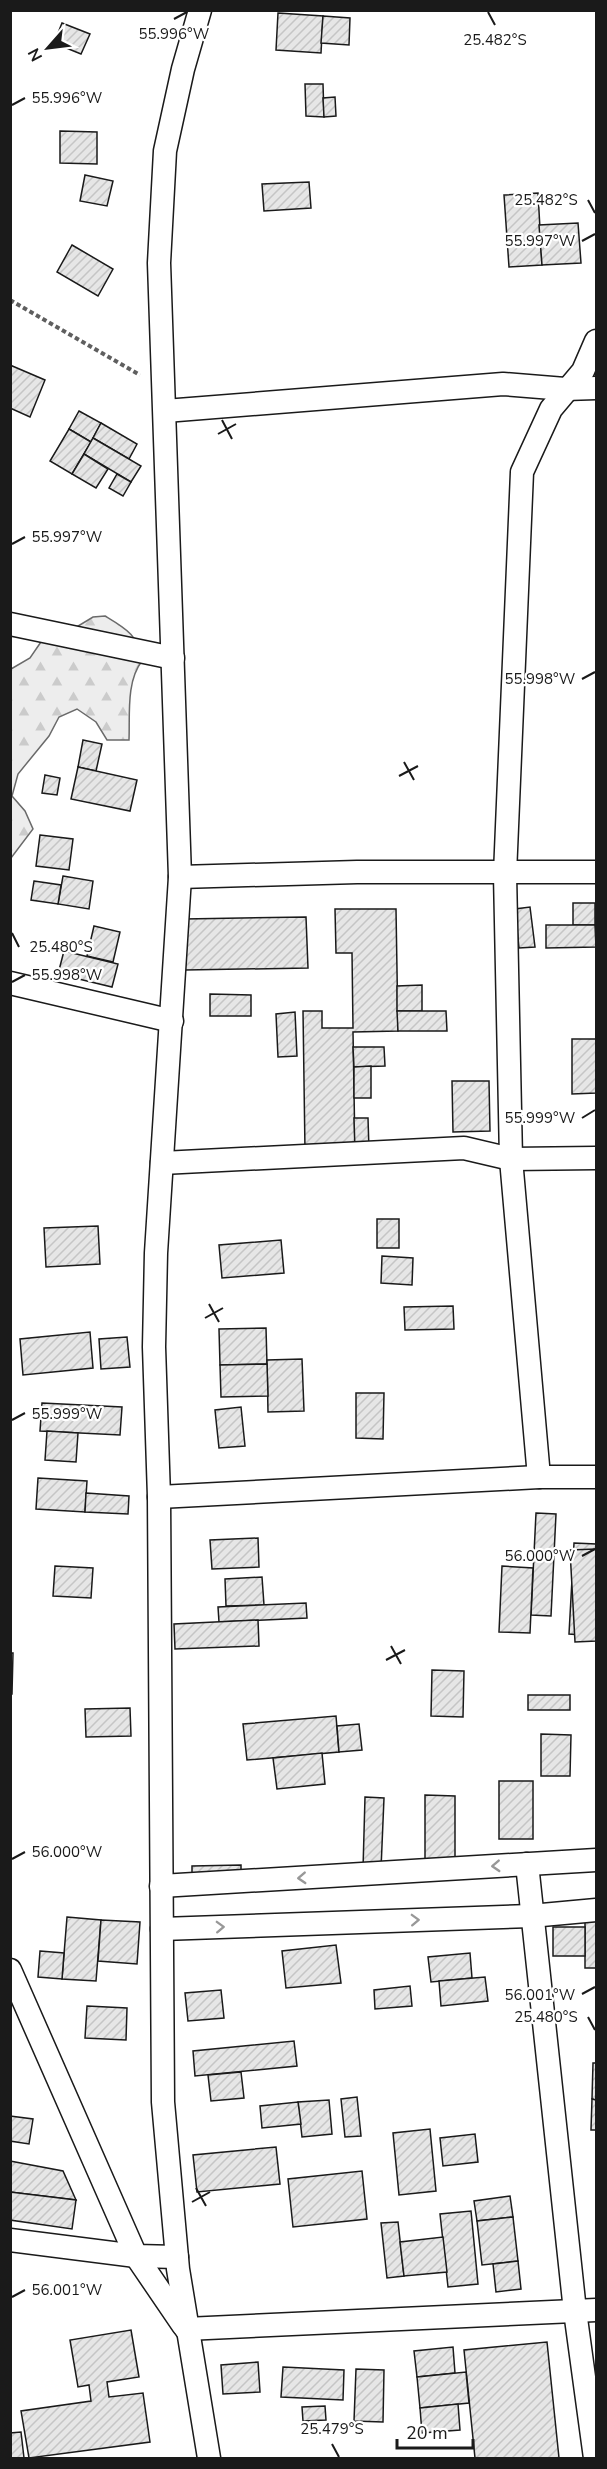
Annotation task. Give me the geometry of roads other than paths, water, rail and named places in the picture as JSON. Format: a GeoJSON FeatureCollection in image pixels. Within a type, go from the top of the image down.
{"type":"FeatureCollection","features":[{"type":"Feature","properties":{"kind":"street"},"geometry":{"type":"LineString","coordinates":[[200,10],[183,69],[165,151],[159,262],[180,877],[156,1253],[154,1347],[159,1497],[163,2102],[186,2329],[209,2458]]}},
{"type":"Feature","properties":{"kind":"street"},"geometry":{"type":"LineString","coordinates":[[538,1477],[511,1159],[505,874],[522,472],[551,409],[565,389],[584,371],[597,341]]}},
{"type":"Feature","properties":{"kind":"street"},"geometry":{"type":"LineString","coordinates":[[164,400],[503,384],[565,389],[597,388]]}},
{"type":"Feature","properties":{"kind":"street"},"geometry":{"type":"LineString","coordinates":[[10,624],[173,658]]}},
{"type":"Feature","properties":{"kind":"street"},"geometry":{"type":"LineString","coordinates":[[180,877],[357,872],[505,874],[597,872]]}},
{"type":"Feature","properties":{"kind":"street"},"geometry":{"type":"LineString","coordinates":[[10,983],[171,1021]]}},
{"type":"Feature","properties":{"kind":"street"},"geometry":{"type":"LineString","coordinates":[[162,1163],[464,1148],[511,1159],[597,1158]]}},
{"type":"Feature","properties":{"kind":"street"},"geometry":{"type":"LineString","coordinates":[[159,1497],[538,1477],[597,1477]]}},
{"type":"Feature","properties":{"kind":"street"},"geometry":{"type":"LineString","coordinates":[[161,1886],[597,1860]]}},
{"type":"Feature","properties":{"kind":"street"},"geometry":{"type":"LineString","coordinates":[[527,1864],[531,1916],[586,2311],[595,2458]]}},
{"type":"Feature","properties":{"kind":"street"},"geometry":{"type":"LineString","coordinates":[[162,1929],[531,1916],[597,1910]]}},
{"type":"Feature","properties":{"kind":"street"},"geometry":{"type":"LineString","coordinates":[[10,1970],[136,2256],[186,2329]]}},
{"type":"Feature","properties":{"kind":"street"},"geometry":{"type":"LineString","coordinates":[[10,2240],[136,2256],[177,2257]]}},
{"type":"Feature","properties":{"kind":"street"},"geometry":{"type":"LineString","coordinates":[[186,2329],[586,2311]]}}]}
